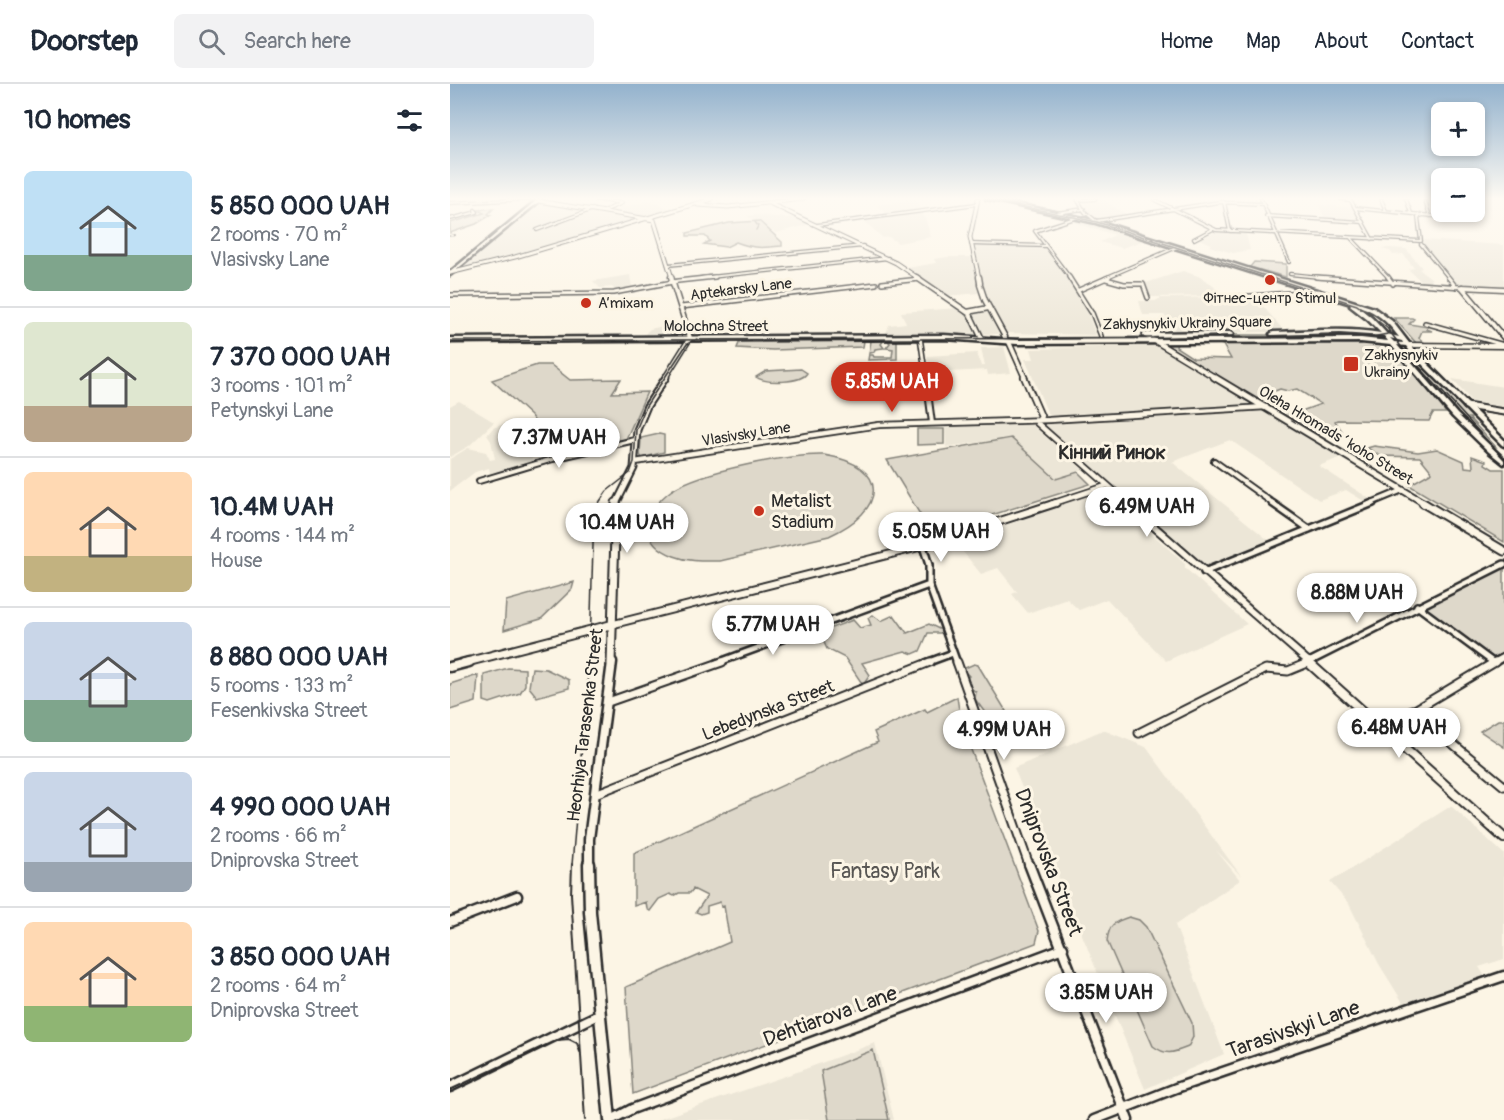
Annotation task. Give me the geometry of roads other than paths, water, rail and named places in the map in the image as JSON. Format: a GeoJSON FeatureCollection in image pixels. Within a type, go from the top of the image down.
{"type":"FeatureCollection","features":[{"type":"Feature","properties":{"kind":"main road"},"geometry":{"type":"LineString","coordinates":[[450,268],[476,247]]}},
{"type":"Feature","properties":{"kind":"main road"},"geometry":{"type":"LineString","coordinates":[[450,274],[481,247]]}},
{"type":"Feature","properties":{"kind":"main road"},"geometry":{"type":"LineString","coordinates":[[450,274],[546,247]]}},
{"type":"Feature","properties":{"kind":"main road"},"geometry":{"type":"LineString","coordinates":[[663,247],[690,338]]}},
{"type":"Feature","properties":{"kind":"main road"},"geometry":{"type":"LineString","coordinates":[[971,247],[989,308],[1007,339]]}},
{"type":"Feature","properties":{"kind":"main road"},"geometry":{"type":"LineString","coordinates":[[1178,247],[1285,280],[1375,311],[1459,422],[1504,462]]}},
{"type":"Feature","properties":{"kind":"main road"},"geometry":{"type":"LineString","coordinates":[[1341,299],[1398,340]]}},
{"type":"Feature","properties":{"kind":"main road"},"geometry":{"type":"LineString","coordinates":[[1372,334],[1382,333],[1383,329]]}},
{"type":"Feature","properties":{"kind":"main road"},"geometry":{"type":"LineString","coordinates":[[1383,329],[1390,331],[1504,444]]}},
{"type":"Feature","properties":{"kind":"main road"},"geometry":{"type":"LineString","coordinates":[[1364,334],[1373,338],[1369,340]]}},
{"type":"Feature","properties":{"kind":"main road","name":"Zakhysnykiv Ukrainy Square"},"geometry":{"type":"LineString","coordinates":[[985,339],[1155,340],[1372,334],[1398,340]]}},
{"type":"Feature","properties":{"kind":"main road","name":"Zakhysnykiv Ukrainy Square"},"geometry":{"type":"LineString","coordinates":[[1007,339],[1145,335],[1398,340]]}},
{"type":"Feature","properties":{"kind":"main road","name":"Oleha Hromadsʹkoho Street"},"geometry":{"type":"LineString","coordinates":[[1145,335],[1504,551]]}},
{"type":"Feature","properties":{"kind":"main road","name":"Molochna Street"},"geometry":{"type":"LineString","coordinates":[[450,340],[920,337],[985,339]]}},
{"type":"Feature","properties":{"kind":"main road","name":"Heorhiya Tarasenka Street"},"geometry":{"type":"LineString","coordinates":[[610,1120],[588,887],[593,794],[608,702],[614,624],[615,506],[635,462],[635,440],[646,406],[690,338]]}},
{"type":"Feature","properties":{"kind":"main road"},"geometry":{"type":"LineString","coordinates":[[1380,341],[1398,340]]}},
{"type":"Feature","properties":{"kind":"main road"},"geometry":{"type":"LineString","coordinates":[[1466,406],[1504,411]]}},
{"type":"Feature","properties":{"kind":"main road"},"geometry":{"type":"LineString","coordinates":[[1491,452],[1504,452]]}},
{"type":"Feature","properties":{"kind":"main road"},"geometry":{"type":"LineString","coordinates":[[450,667],[614,624]]}},
{"type":"Feature","properties":{"kind":"street"},"geometry":{"type":"LineString","coordinates":[[668,265],[849,247]]}},
{"type":"Feature","properties":{"kind":"street"},"geometry":{"type":"LineString","coordinates":[[866,247],[888,258],[967,312],[972,316],[985,339]]}},
{"type":"Feature","properties":{"kind":"street"},"geometry":{"type":"LineString","coordinates":[[1047,247],[1079,290],[1101,336]]}},
{"type":"Feature","properties":{"kind":"street"},"geometry":{"type":"LineString","coordinates":[[1079,290],[1176,247]]}},
{"type":"Feature","properties":{"kind":"street"},"geometry":{"type":"LineString","coordinates":[[1282,247],[1289,263],[1290,274],[1285,280]]}},
{"type":"Feature","properties":{"kind":"street"},"geometry":{"type":"LineString","coordinates":[[1360,247],[1394,284]]}},
{"type":"Feature","properties":{"kind":"street"},"geometry":{"type":"LineString","coordinates":[[1425,247],[1504,338]]}},
{"type":"Feature","properties":{"kind":"street"},"geometry":{"type":"LineString","coordinates":[[450,295],[614,293],[673,282],[888,258]]}},
{"type":"Feature","properties":{"kind":"street"},"geometry":{"type":"LineString","coordinates":[[1290,274],[1394,284],[1504,289]]}},
{"type":"Feature","properties":{"kind":"street"},"geometry":{"type":"LineString","coordinates":[[882,283],[920,279]]}},
{"type":"Feature","properties":{"kind":"street"},"geometry":{"type":"LineString","coordinates":[[1106,279],[1124,284],[1143,284],[1148,298]]}},
{"type":"Feature","properties":{"kind":"street","name":"Aptekarsky Lane"},"geometry":{"type":"LineString","coordinates":[[681,307],[876,284]]}},
{"type":"Feature","properties":{"kind":"street"},"geometry":{"type":"LineString","coordinates":[[1237,297],[1319,291]]}},
{"type":"Feature","properties":{"kind":"street"},"geometry":{"type":"LineString","coordinates":[[967,312],[989,308]]}},
{"type":"Feature","properties":{"kind":"street"},"geometry":{"type":"LineString","coordinates":[[1425,323],[1504,345]]}},
{"type":"Feature","properties":{"kind":"street"},"geometry":{"type":"LineString","coordinates":[[920,337],[932,423],[1039,420],[1266,407]]}},
{"type":"Feature","properties":{"kind":"street"},"geometry":{"type":"LineString","coordinates":[[1007,339],[1041,416],[1037,423],[1504,838]]}},
{"type":"Feature","properties":{"kind":"street"},"geometry":{"type":"LineString","coordinates":[[1398,340],[1504,345]]}},
{"type":"Feature","properties":{"kind":"street","name":"Vlasivsky Lane"},"geometry":{"type":"LineString","coordinates":[[635,462],[875,426],[932,423]]}},
{"type":"Feature","properties":{"kind":"street"},"geometry":{"type":"LineString","coordinates":[[480,481],[554,459],[635,440]]}},
{"type":"Feature","properties":{"kind":"street"},"geometry":{"type":"LineString","coordinates":[[1215,461],[1309,529]]}},
{"type":"Feature","properties":{"kind":"street"},"geometry":{"type":"LineString","coordinates":[[614,624],[923,546],[1106,486]]}},
{"type":"Feature","properties":{"kind":"street"},"geometry":{"type":"LineString","coordinates":[[1204,572],[1403,490]]}},
{"type":"Feature","properties":{"kind":"street","name":"Dniprovska Street"},"geometry":{"type":"LineString","coordinates":[[923,546],[929,565],[930,585],[953,653],[1034,876],[1128,1120]]}},
{"type":"Feature","properties":{"kind":"street"},"geometry":{"type":"LineString","coordinates":[[1139,733],[1266,669],[1288,670],[1308,663],[1504,564]]}},
{"type":"Feature","properties":{"kind":"street"},"geometry":{"type":"LineString","coordinates":[[608,702],[930,585]]}},
{"type":"Feature","properties":{"kind":"street"},"geometry":{"type":"LineString","coordinates":[[1417,606],[1494,663]]}},
{"type":"Feature","properties":{"kind":"street","name":"Lebedynska Street"},"geometry":{"type":"LineString","coordinates":[[593,794],[953,653]]}},
{"type":"Feature","properties":{"kind":"street"},"geometry":{"type":"LineString","coordinates":[[1383,729],[1504,657]]}},
{"type":"Feature","properties":{"kind":"street"},"geometry":{"type":"LineString","coordinates":[[1412,710],[1504,786]]}},
{"type":"Feature","properties":{"kind":"street"},"geometry":{"type":"LineString","coordinates":[[450,922],[517,896]]}},
{"type":"Feature","properties":{"kind":"street","name":"Dehtiarova Lane"},"geometry":{"type":"LineString","coordinates":[[610,1120],[632,1109],[1063,948]]}},
{"type":"Feature","properties":{"kind":"street","name":"Tarasivskyi Lane"},"geometry":{"type":"LineString","coordinates":[[1094,1120],[1176,1088],[1504,976]]}},
{"type":"Feature","properties":{"kind":"street"},"geometry":{"type":"LineString","coordinates":[[450,1087],[600,1014]]}},
{"type":"Feature","properties":{"kind":"tram line"},"geometry":{"type":"LineString","coordinates":[[1176,247],[1357,305],[1389,330]]}},
{"type":"Feature","properties":{"kind":"tram line"},"geometry":{"type":"LineString","coordinates":[[695,340],[1371,337],[1388,334],[1389,330]]}},
{"type":"Feature","properties":{"kind":"tram line"},"geometry":{"type":"LineString","coordinates":[[1389,330],[1403,349],[1504,459]]}},
{"type":"Feature","properties":{"kind":"tram line"},"geometry":{"type":"LineString","coordinates":[[450,341],[695,340]]}},
{"type":"Feature","properties":{"kind":"tram line"},"geometry":{"type":"LineString","coordinates":[[572,865],[590,650],[594,510],[607,491],[630,473],[634,462],[636,430],[646,406],[687,344],[695,340]]}},
{"type":"Feature","properties":{"kind":"tram line"},"geometry":{"type":"LineString","coordinates":[[572,864],[571,894],[585,1120]]}},
{"type":"Feature","properties":{"kind":"tram line"},"geometry":{"type":"LineString","coordinates":[[450,1090],[557,1040],[569,1039],[577,1043],[580,1052]]}},
{"type":"Feature","properties":{"kind":"place","name":"Фітнес-центр Stimul"},"geometry":{"type":"Point","coordinates":[1270,280]}},
{"type":"Feature","properties":{"kind":"place","name":"A’mixam"},"geometry":{"type":"Point","coordinates":[586,303]}},
{"type":"Feature","properties":{"kind":"place","name":"Zakhysnykiv Ukrainy"},"geometry":{"type":"Point","coordinates":[1351,364]}},
{"type":"Feature","properties":{"kind":"place","name":"Metalist Stadium"},"geometry":{"type":"Point","coordinates":[759,511]}},
{"type":"Feature","properties":{"kind":"district","name":"Кінний Ринок"},"geometry":{"type":"Point","coordinates":[1112,452]}},
{"type":"Feature","properties":{"kind":"park label","name":"Fantasy Park"},"geometry":{"type":"Point","coordinates":[885,871]}}]}
